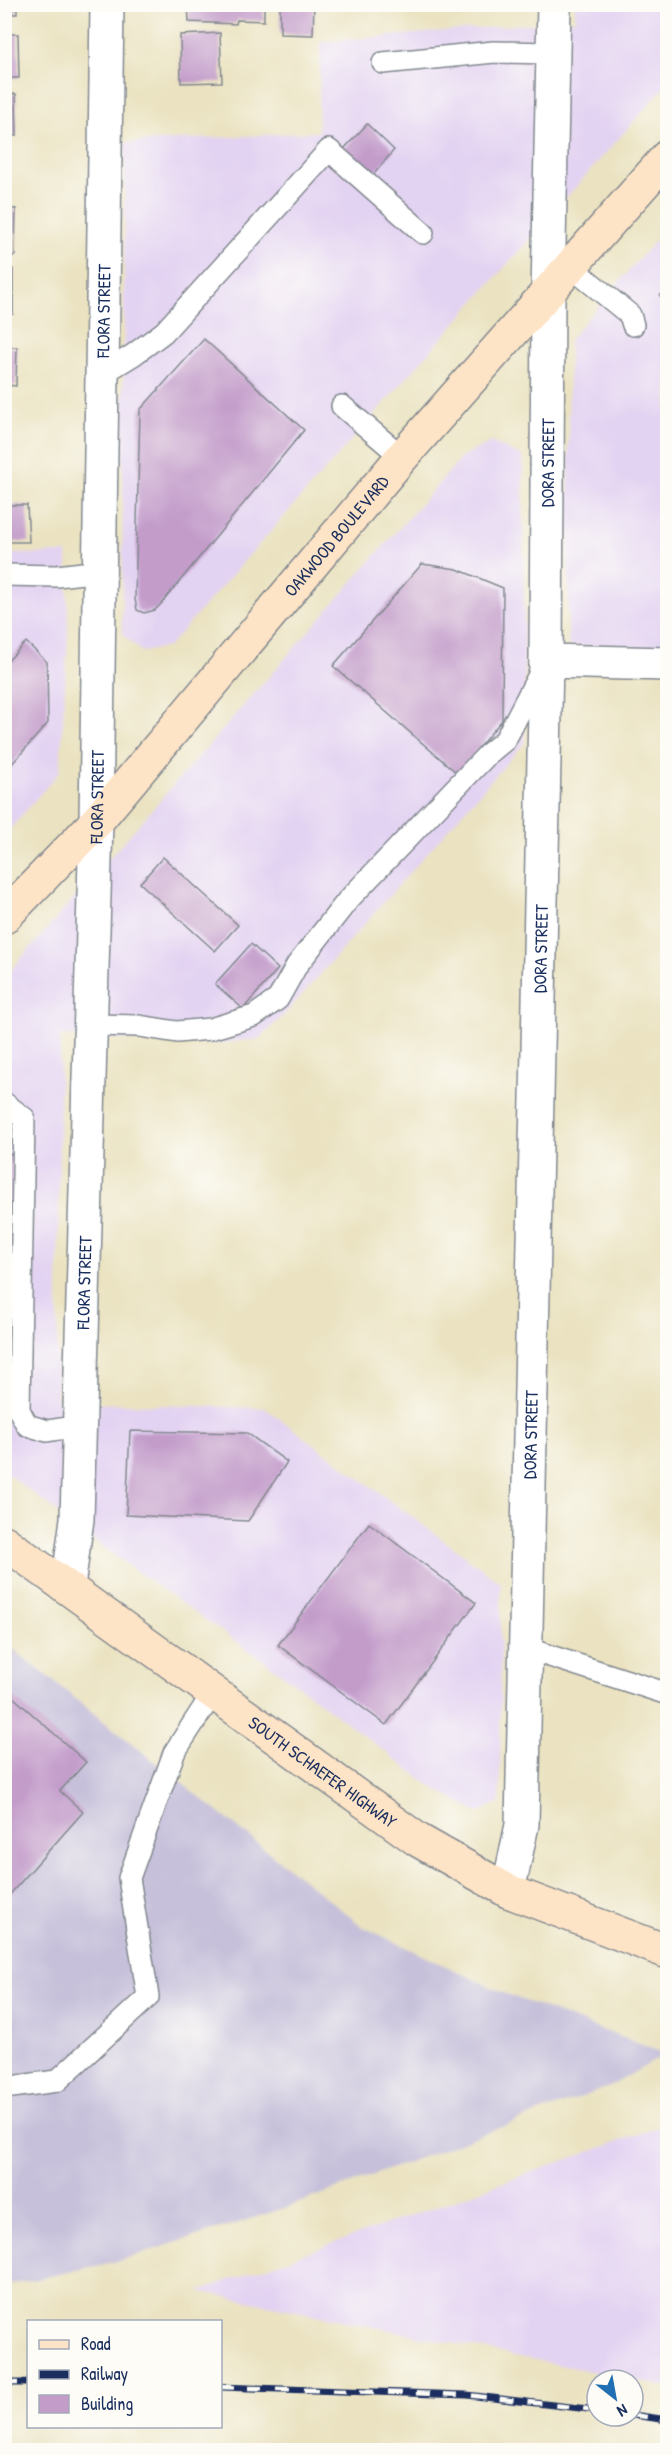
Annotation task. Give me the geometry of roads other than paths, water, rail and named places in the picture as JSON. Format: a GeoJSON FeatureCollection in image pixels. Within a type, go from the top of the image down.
{"type":"FeatureCollection","features":[{"type":"Feature","properties":{"kind":"main road","name":"OAKWOOD BOULEVARD"},"geometry":{"type":"LineString","coordinates":[[4,916],[96,822],[402,457],[668,156]]}},
{"type":"Feature","properties":{"kind":"main road","name":"SOUTH SCHAEFER HIGHWAY"},"geometry":{"type":"LineString","coordinates":[[4,1542],[418,1840],[508,1891],[668,1952]]}},
{"type":"Feature","properties":{"kind":"street","name":"FLORA STREET"},"geometry":{"type":"LineString","coordinates":[[68,1586],[77,1519],[92,1025],[108,4]]}},
{"type":"Feature","properties":{"kind":"street","name":"DORA STREET"},"geometry":{"type":"LineString","coordinates":[[508,1891],[522,1825],[546,661],[548,292],[554,4]]}},
{"type":"Feature","properties":{"kind":"street"},"geometry":{"type":"LineString","coordinates":[[546,661],[668,664]]}},
{"type":"Feature","properties":{"kind":"lane"},"geometry":{"type":"LineString","coordinates":[[383,63],[494,52],[553,53]]}},
{"type":"Feature","properties":{"kind":"lane"},"geometry":{"type":"LineString","coordinates":[[102,374],[164,332],[329,150],[423,233]]}},
{"type":"Feature","properties":{"kind":"lane"},"geometry":{"type":"LineString","coordinates":[[570,266],[630,315],[633,325]]}},
{"type":"Feature","properties":{"kind":"lane"},"geometry":{"type":"LineString","coordinates":[[342,406],[402,457]]}},
{"type":"Feature","properties":{"kind":"lane"},"geometry":{"type":"LineString","coordinates":[[4,574],[57,576],[100,571]]}},
{"type":"Feature","properties":{"kind":"lane"},"geometry":{"type":"LineString","coordinates":[[92,1025],[139,1026],[177,1032],[210,1029],[254,1016],[278,999],[297,966],[348,900],[488,754],[505,740],[546,661]]}},
{"type":"Feature","properties":{"kind":"lane"},"geometry":{"type":"LineString","coordinates":[[4,1103],[24,1118],[19,1410],[27,1425],[47,1431],[79,1425]]}},
{"type":"Feature","properties":{"kind":"lane"},"geometry":{"type":"LineString","coordinates":[[525,1648],[668,1694]]}},
{"type":"Feature","properties":{"kind":"lane"},"geometry":{"type":"LineString","coordinates":[[4,2088],[57,2081],[147,1997],[129,1878],[174,1753],[213,1693]]}},
{"type":"Feature","properties":{"kind":"railway"},"geometry":{"type":"LineString","coordinates":[[4,2383],[27,2383]]}},
{"type":"Feature","properties":{"kind":"railway"},"geometry":{"type":"LineString","coordinates":[[222,2387],[467,2395],[585,2409]]}},
{"type":"Feature","properties":{"kind":"railway"},"geometry":{"type":"LineString","coordinates":[[645,2417],[668,2420]]}}]}
